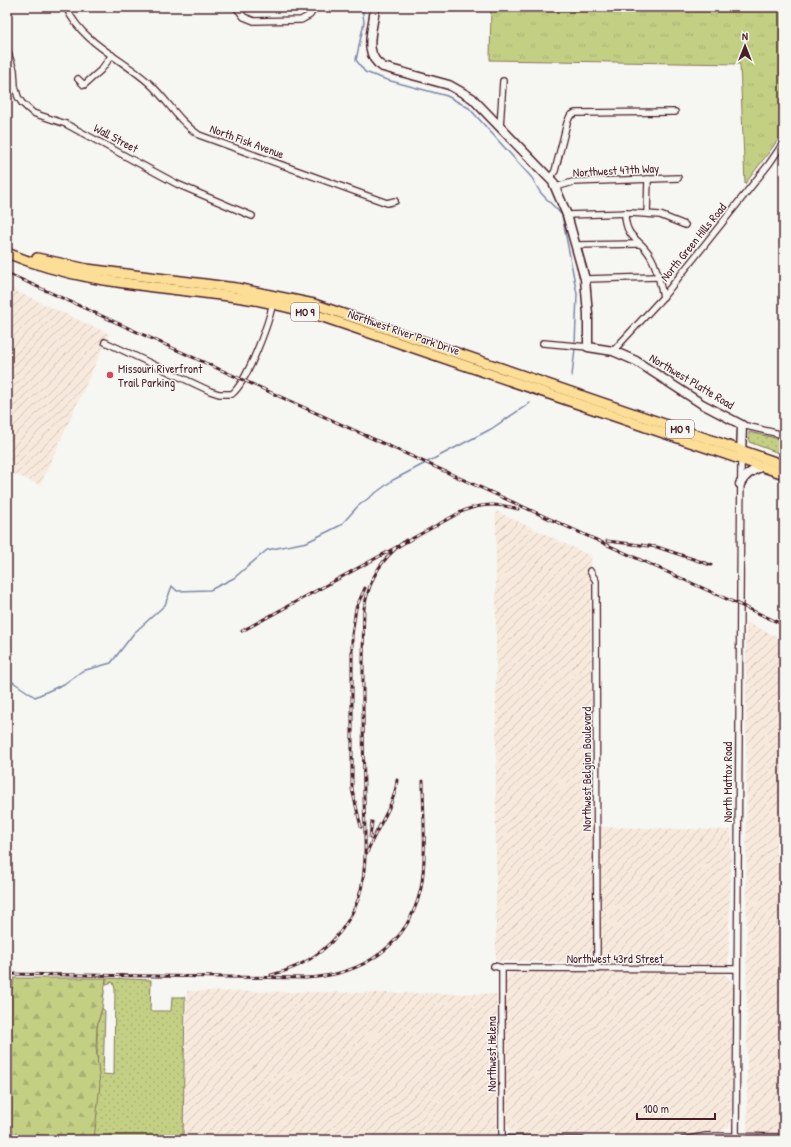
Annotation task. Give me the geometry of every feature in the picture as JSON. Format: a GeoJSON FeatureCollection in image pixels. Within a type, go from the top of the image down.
{"type":"FeatureCollection","features":[{"type":"Feature","properties":{"kind":"main road","name":"Northwest River Park Drive"},"geometry":{"type":"LineString","coordinates":[[7,249],[69,266],[205,283],[274,299],[333,310],[495,365],[594,404]]}},
{"type":"Feature","properties":{"kind":"main road","name":"Northwest River Park Drive"},"geometry":{"type":"LineString","coordinates":[[7,253],[56,270],[90,279],[274,299],[491,375],[594,404],[784,465]]}},
{"type":"Feature","properties":{"kind":"main road"},"geometry":{"type":"LineString","coordinates":[[491,375],[495,365]]}},
{"type":"Feature","properties":{"kind":"main road","name":"Northwest River Park Drive"},"geometry":{"type":"LineString","coordinates":[[616,411],[741,460],[784,474]]}},
{"type":"Feature","properties":{"kind":"street","name":"North Fisk Avenue"},"geometry":{"type":"LineString","coordinates":[[66,7],[84,34],[149,83],[184,123],[199,135],[387,204],[395,201]]}},
{"type":"Feature","properties":{"kind":"street"},"geometry":{"type":"LineString","coordinates":[[236,7],[247,19],[254,21],[304,19],[312,14],[315,7]]}},
{"type":"Feature","properties":{"kind":"street"},"geometry":{"type":"LineString","coordinates":[[375,7],[370,46],[372,57],[377,63],[383,67],[449,85],[472,98],[550,178],[556,187],[567,215],[585,279],[588,314],[585,347],[543,343]]}},
{"type":"Feature","properties":{"kind":"street","name":"Wall Street"},"geometry":{"type":"LineString","coordinates":[[7,50],[14,70],[15,86],[18,97],[33,113],[66,124],[177,184],[252,216]]}},
{"type":"Feature","properties":{"kind":"street"},"geometry":{"type":"LineString","coordinates":[[78,79],[84,85],[101,70],[112,55]]}},
{"type":"Feature","properties":{"kind":"street"},"geometry":{"type":"LineString","coordinates":[[500,127],[503,82]]}},
{"type":"Feature","properties":{"kind":"street"},"geometry":{"type":"LineString","coordinates":[[550,178],[555,171],[567,123],[570,116],[574,113],[674,112]]}},
{"type":"Feature","properties":{"kind":"street","name":"North Green Hills Road"},"geometry":{"type":"LineString","coordinates":[[617,353],[769,164],[784,142]]}},
{"type":"Feature","properties":{"kind":"street","name":"Northwest 47th Way"},"geometry":{"type":"LineString","coordinates":[[556,187],[573,182],[678,178]]}},
{"type":"Feature","properties":{"kind":"street"},"geometry":{"type":"LineString","coordinates":[[648,179],[648,214]]}},
{"type":"Feature","properties":{"kind":"street"},"geometry":{"type":"LineString","coordinates":[[625,213],[625,222],[630,234],[651,256],[663,297]]}},
{"type":"Feature","properties":{"kind":"street"},"geometry":{"type":"LineString","coordinates":[[567,215],[625,213],[648,214],[660,216],[685,225]]}},
{"type":"Feature","properties":{"kind":"street"},"geometry":{"type":"LineString","coordinates":[[576,245],[639,244]]}},
{"type":"Feature","properties":{"kind":"street"},"geometry":{"type":"LineString","coordinates":[[585,279],[658,277]]}},
{"type":"Feature","properties":{"kind":"street"},"geometry":{"type":"LineString","coordinates":[[105,342],[210,391],[219,394],[232,394],[244,379],[270,315],[274,299]]}},
{"type":"Feature","properties":{"kind":"street","name":"Northwest Platte Road"},"geometry":{"type":"LineString","coordinates":[[585,347],[617,353],[636,361],[702,404],[742,425],[784,435]]}},
{"type":"Feature","properties":{"kind":"street","name":"North Mattox Road"},"geometry":{"type":"LineString","coordinates":[[736,1138],[740,484],[742,425]]}},
{"type":"Feature","properties":{"kind":"street"},"geometry":{"type":"LineString","coordinates":[[740,484],[748,474],[761,467]]}},
{"type":"Feature","properties":{"kind":"street","name":"Northwest Belgian Boulevard"},"geometry":{"type":"LineString","coordinates":[[590,571],[596,581],[597,969]]}},
{"type":"Feature","properties":{"kind":"street","name":"Northwest 43rd Street"},"geometry":{"type":"LineString","coordinates":[[494,966],[502,968],[736,969]]}},
{"type":"Feature","properties":{"kind":"street","name":"Northwest Helena"},"geometry":{"type":"LineString","coordinates":[[502,968],[502,1140]]}},
{"type":"Feature","properties":{"kind":"street"},"geometry":{"type":"LineString","coordinates":[[683,1140],[706,1136],[736,1138],[784,1137]]}},
{"type":"Feature","properties":{"kind":"street"},"geometry":{"type":"LineString","coordinates":[[502,1140],[582,1140]]}},
{"type":"Feature","properties":{"kind":"shaded area"},"geometry":{"type":"Polygon","coordinates":[[[7,287],[109,334],[40,485],[7,471],[7,287]]]}},
{"type":"Feature","properties":{"kind":"shaded area"},"geometry":{"type":"Polygon","coordinates":[[[496,511],[591,556],[591,829],[603,827],[732,830],[728,965],[496,961],[496,511]]]}},
{"type":"Feature","properties":{"kind":"shaded area"},"geometry":{"type":"Polygon","coordinates":[[[746,622],[784,640],[784,1140],[747,1140],[746,622]]]}},
{"type":"Feature","properties":{"kind":"shaded area"},"geometry":{"type":"Polygon","coordinates":[[[515,971],[720,973],[726,975],[732,982],[733,988],[731,1121],[729,1127],[720,1132],[675,1136],[521,1135],[510,1132],[506,1122],[506,979],[508,974],[515,971]]]}},
{"type":"Feature","properties":{"kind":"shaded area"},"geometry":{"type":"Polygon","coordinates":[[[187,991],[497,994],[497,1140],[183,1140],[187,991]]]}},
{"type":"Feature","properties":{"kind":"green space"},"geometry":{"type":"Polygon","coordinates":[[[491,7],[784,7],[784,132],[745,184],[740,64],[490,60],[491,7]]]}},
{"type":"Feature","properties":{"kind":"green space"},"geometry":{"type":"Polygon","coordinates":[[[749,432],[784,440],[784,455],[749,442],[749,432]]]}},
{"type":"Feature","properties":{"kind":"green space"},"geometry":{"type":"Polygon","coordinates":[[[14,978],[106,978],[102,1008],[97,1026],[96,1047],[100,1084],[94,1140],[7,1140],[7,997],[13,987],[14,978]]]}},
{"type":"Feature","properties":{"kind":"green space"},"geometry":{"type":"Polygon","coordinates":[[[106,978],[151,980],[150,1011],[171,1011],[172,997],[185,997],[183,1140],[94,1140],[97,1026],[102,1008],[105,1011],[103,1074],[114,1075],[115,989],[113,982],[106,984],[106,978]]]}},
{"type":"Feature","properties":{"kind":"waterway"},"geometry":{"type":"LineString","coordinates":[[362,7],[364,22],[356,60],[365,72],[387,80],[447,96],[469,108],[532,178],[540,192],[562,215],[577,294],[575,344]]}},
{"type":"Feature","properties":{"kind":"waterway"},"geometry":{"type":"LineString","coordinates":[[572,376],[575,348]]}},
{"type":"Feature","properties":{"kind":"waterway"},"geometry":{"type":"LineString","coordinates":[[7,678],[35,697],[64,684],[82,671],[111,663],[134,633],[165,605],[172,586],[177,591],[210,590],[234,578],[267,550],[307,542],[341,525],[358,506],[393,480],[491,429],[530,403]]}},
{"type":"Feature","properties":{"kind":"railway"},"geometry":{"type":"LineString","coordinates":[[7,273],[784,625]]}},
{"type":"Feature","properties":{"kind":"railway"},"geometry":{"type":"LineString","coordinates":[[242,631],[461,512],[475,507],[489,505],[518,509]]}},
{"type":"Feature","properties":{"kind":"railway"},"geometry":{"type":"LineString","coordinates":[[271,975],[298,966],[321,951],[340,932],[348,920],[360,895],[363,881],[365,851],[363,701],[364,608],[373,578],[383,562],[406,540]]}},
{"type":"Feature","properties":{"kind":"railway"},"geometry":{"type":"LineString","coordinates":[[607,541],[657,547],[711,565]]}},
{"type":"Feature","properties":{"kind":"railway"},"geometry":{"type":"LineString","coordinates":[[361,827],[352,789],[352,635],[356,608],[365,588]]}},
{"type":"Feature","properties":{"kind":"railway"},"geometry":{"type":"LineString","coordinates":[[367,853],[393,799],[397,780]]}},
{"type":"Feature","properties":{"kind":"railway"},"geometry":{"type":"LineString","coordinates":[[7,974],[306,978],[327,976],[346,971],[364,963],[380,954],[394,941],[406,926],[415,908],[421,888],[424,862],[423,781]]}},
{"type":"Feature","properties":{"kind":"railway"},"geometry":{"type":"LineString","coordinates":[[370,837],[372,822]]}},
{"type":"Feature","properties":{"kind":"place","name":"Missouri Riverfront Trail Parking"},"geometry":{"type":"Point","coordinates":[110,375]}}]}
